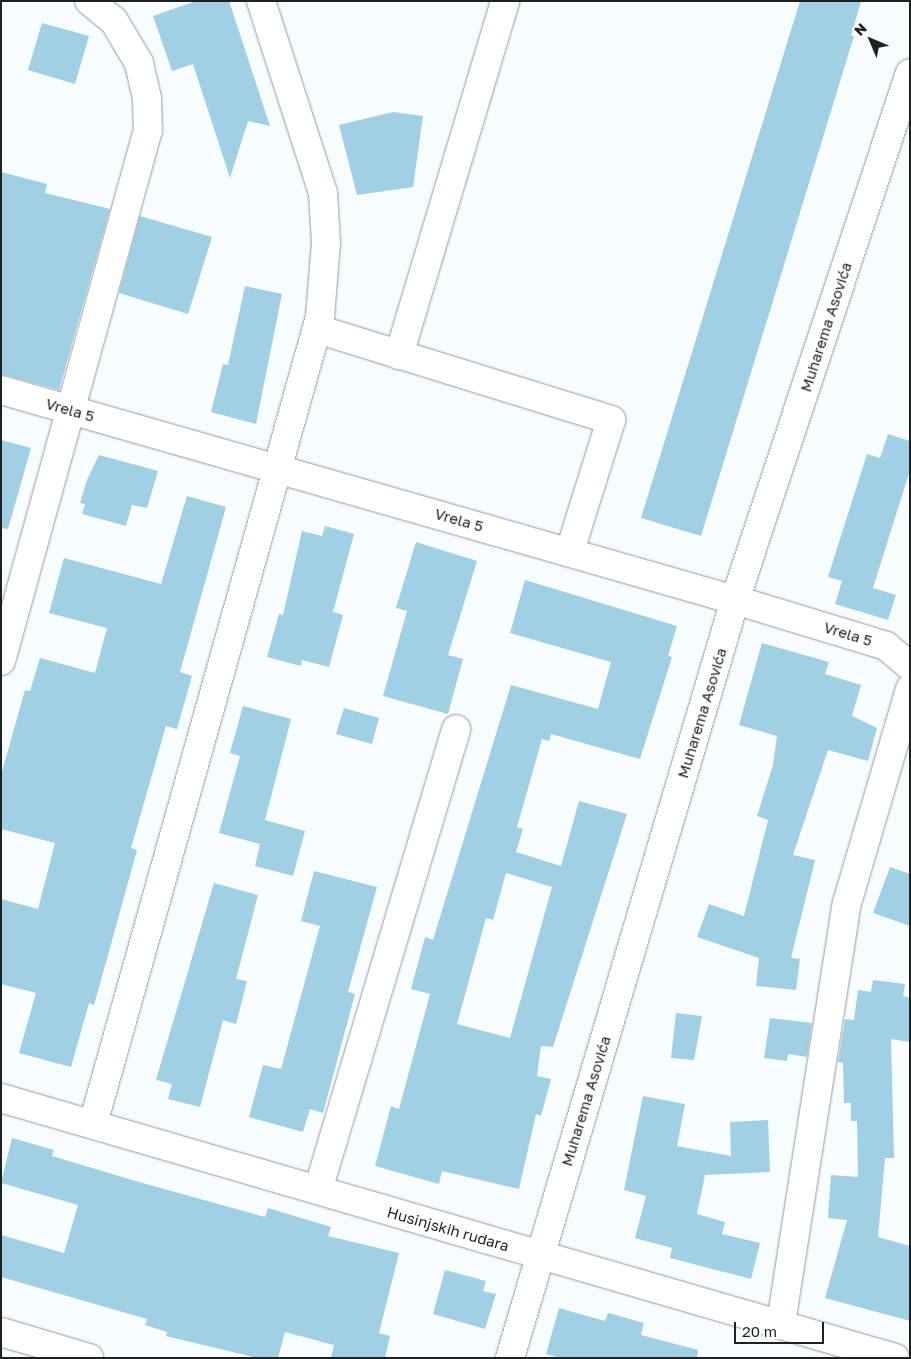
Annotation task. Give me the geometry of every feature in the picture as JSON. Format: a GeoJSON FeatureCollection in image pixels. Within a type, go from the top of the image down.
{"type":"FeatureCollection","features":[{"type":"Feature","properties":{"kind":"street"},"geometry":{"type":"LineString","coordinates":[[93,1124],[317,329],[325,278],[323,193],[262,1]]}},
{"type":"Feature","properties":{"kind":"street"},"geometry":{"type":"LineString","coordinates":[[399,355],[505,1]]}},
{"type":"Feature","properties":{"kind":"street"},"geometry":{"type":"LineString","coordinates":[[1,661],[73,411],[148,130],[147,98],[139,63],[121,29],[92,3]]}},
{"type":"Feature","properties":{"kind":"street","name":"Muharema Asovića"},"geometry":{"type":"LineString","coordinates":[[510,1358],[735,600],[910,73]]}},
{"type":"Feature","properties":{"kind":"street"},"geometry":{"type":"LineString","coordinates":[[317,329],[611,420],[570,551]]}},
{"type":"Feature","properties":{"kind":"street","name":"Vrela 5"},"geometry":{"type":"LineString","coordinates":[[1,390],[277,470],[570,551],[735,600],[886,646],[910,666]]}},
{"type":"Feature","properties":{"kind":"street"},"geometry":{"type":"LineString","coordinates":[[781,1323],[847,903],[910,689]]}},
{"type":"Feature","properties":{"kind":"street"},"geometry":{"type":"LineString","coordinates":[[318,1190],[456,729]]}},
{"type":"Feature","properties":{"kind":"street","name":"Husinjskih rudara"},"geometry":{"type":"LineString","coordinates":[[1,1098],[540,1256],[781,1323],[895,1358]]}},
{"type":"Feature","properties":{"kind":"street"},"geometry":{"type":"LineString","coordinates":[[1,1332],[89,1358]]}},
{"type":"Feature","properties":{"kind":"building"},"geometry":{"type":"Polygon","coordinates":[[[196,1],[229,1],[270,126],[248,121],[230,178],[193,64],[172,71],[153,16],[196,1]]]}},
{"type":"Feature","properties":{"kind":"building"},"geometry":{"type":"Polygon","coordinates":[[[800,1],[861,1],[851,36],[854,36],[701,536],[641,518],[800,1]]]}},
{"type":"Feature","properties":{"kind":"building"},"geometry":{"type":"Polygon","coordinates":[[[42,23],[89,36],[75,84],[28,70],[42,23]]]}},
{"type":"Feature","properties":{"kind":"building"},"geometry":{"type":"Polygon","coordinates":[[[393,112],[423,116],[413,187],[357,195],[339,125],[393,112]]]}},
{"type":"Feature","properties":{"kind":"building"},"geometry":{"type":"Polygon","coordinates":[[[1,172],[47,184],[45,193],[110,209],[59,390],[1,374],[1,172]]]}},
{"type":"Feature","properties":{"kind":"building"},"geometry":{"type":"Polygon","coordinates":[[[140,216],[212,237],[188,314],[119,293],[140,216]]]}},
{"type":"Feature","properties":{"kind":"building"},"geometry":{"type":"Polygon","coordinates":[[[245,286],[282,294],[256,424],[211,412],[223,364],[228,365],[245,286]]]}},
{"type":"Feature","properties":{"kind":"building"},"geometry":{"type":"Polygon","coordinates":[[[888,434],[910,441],[910,470],[873,588],[896,595],[888,620],[835,604],[842,581],[828,577],[867,454],[880,458],[888,434]]]}},
{"type":"Feature","properties":{"kind":"building"},"geometry":{"type":"Polygon","coordinates":[[[1,440],[31,448],[8,529],[1,528],[1,440]]]}},
{"type":"Feature","properties":{"kind":"building"},"geometry":{"type":"Polygon","coordinates":[[[99,455],[158,471],[147,508],[132,505],[126,526],[82,514],[85,504],[80,503],[87,480],[99,455]]]}},
{"type":"Feature","properties":{"kind":"building"},"geometry":{"type":"Polygon","coordinates":[[[187,496],[226,507],[180,672],[192,676],[177,729],[166,726],[131,848],[137,850],[113,937],[94,1005],[89,1003],[71,1067],[19,1053],[36,993],[1,984],[1,899],[38,909],[55,843],[1,829],[1,775],[25,690],[30,691],[40,658],[95,673],[107,628],[49,613],[64,558],[161,584],[187,496]]]}},
{"type":"Feature","properties":{"kind":"building"},"geometry":{"type":"Polygon","coordinates":[[[325,526],[354,534],[333,612],[343,615],[329,667],[302,660],[301,666],[267,657],[279,614],[283,615],[302,531],[322,536],[325,526]]]}},
{"type":"Feature","properties":{"kind":"building"},"geometry":{"type":"Polygon","coordinates":[[[416,542],[477,561],[448,655],[463,659],[448,714],[383,696],[407,611],[396,608],[416,542]]]}},
{"type":"Feature","properties":{"kind":"building"},"geometry":{"type":"Polygon","coordinates":[[[525,580],[677,626],[668,656],[672,657],[640,759],[551,734],[549,741],[542,739],[517,827],[523,829],[516,852],[561,866],[579,801],[627,814],[553,1047],[541,1046],[537,1076],[551,1079],[541,1116],[536,1114],[519,1189],[442,1171],[439,1184],[375,1166],[391,1106],[399,1109],[430,994],[411,989],[425,937],[433,940],[511,685],[598,709],[611,662],[510,633],[525,580]],[[506,873],[493,920],[486,918],[457,1024],[510,1038],[552,887],[506,873]]]}},
{"type":"Feature","properties":{"kind":"building"},"geometry":{"type":"Polygon","coordinates":[[[762,643],[829,662],[825,674],[861,685],[852,716],[877,728],[868,761],[828,750],[793,855],[815,860],[791,958],[800,959],[796,990],[756,986],[759,958],[697,937],[709,904],[744,916],[768,820],[757,816],[773,765],[777,736],[739,725],[762,643]]]}},
{"type":"Feature","properties":{"kind":"building"},"geometry":{"type":"Polygon","coordinates":[[[243,706],[291,719],[265,820],[305,831],[293,876],[255,866],[260,844],[219,833],[240,756],[230,753],[243,706]]]}},
{"type":"Feature","properties":{"kind":"building"},"geometry":{"type":"Polygon","coordinates":[[[344,708],[379,718],[372,744],[336,734],[344,708]]]}},
{"type":"Feature","properties":{"kind":"building"},"geometry":{"type":"Polygon","coordinates":[[[890,867],[910,874],[910,926],[873,913],[890,867]]]}},
{"type":"Feature","properties":{"kind":"building"},"geometry":{"type":"Polygon","coordinates":[[[314,871],[377,887],[348,992],[355,994],[323,1113],[310,1109],[303,1132],[249,1117],[263,1065],[281,1069],[320,926],[301,921],[314,871]]]}},
{"type":"Feature","properties":{"kind":"building"},"geometry":{"type":"Polygon","coordinates":[[[214,883],[258,895],[236,979],[247,981],[236,1024],[223,1020],[200,1107],[168,1099],[172,1084],[156,1080],[214,883]]]}},
{"type":"Feature","properties":{"kind":"building"},"geometry":{"type":"Polygon","coordinates":[[[873,980],[905,984],[903,996],[910,998],[910,1042],[891,1039],[894,1158],[885,1158],[878,1237],[910,1246],[910,1321],[825,1298],[847,1220],[828,1218],[831,1175],[858,1177],[857,1121],[851,1121],[851,1103],[844,1103],[843,1063],[838,1062],[845,1019],[854,1020],[858,990],[871,992],[873,980]]]}},
{"type":"Feature","properties":{"kind":"building"},"geometry":{"type":"Polygon","coordinates":[[[676,1013],[702,1016],[694,1060],[671,1058],[676,1013]]]}},
{"type":"Feature","properties":{"kind":"building"},"geometry":{"type":"Polygon","coordinates":[[[770,1018],[812,1023],[807,1057],[788,1054],[787,1061],[764,1058],[770,1018]]]}},
{"type":"Feature","properties":{"kind":"building"},"geometry":{"type":"Polygon","coordinates":[[[643,1096],[685,1104],[677,1146],[731,1156],[730,1122],[768,1120],[770,1172],[705,1175],[697,1214],[725,1222],[722,1234],[760,1243],[751,1279],[670,1258],[672,1248],[635,1238],[646,1196],[624,1190],[643,1096]]]}},
{"type":"Feature","properties":{"kind":"building"},"geometry":{"type":"Polygon","coordinates":[[[12,1138],[54,1150],[52,1156],[139,1182],[265,1217],[268,1208],[331,1227],[328,1236],[399,1253],[379,1333],[390,1336],[385,1358],[331,1358],[334,1345],[285,1332],[278,1358],[257,1358],[166,1336],[167,1332],[145,1325],[147,1319],[1,1277],[1,1235],[64,1253],[78,1205],[1,1183],[12,1138]]]}},
{"type":"Feature","properties":{"kind":"building"},"geometry":{"type":"Polygon","coordinates":[[[445,1270],[486,1281],[483,1291],[496,1294],[485,1329],[433,1314],[445,1270]]]}},
{"type":"Feature","properties":{"kind":"building"},"geometry":{"type":"Polygon","coordinates":[[[559,1308],[605,1321],[608,1313],[644,1323],[641,1335],[698,1350],[697,1358],[560,1358],[546,1354],[559,1308]]]}}]}
